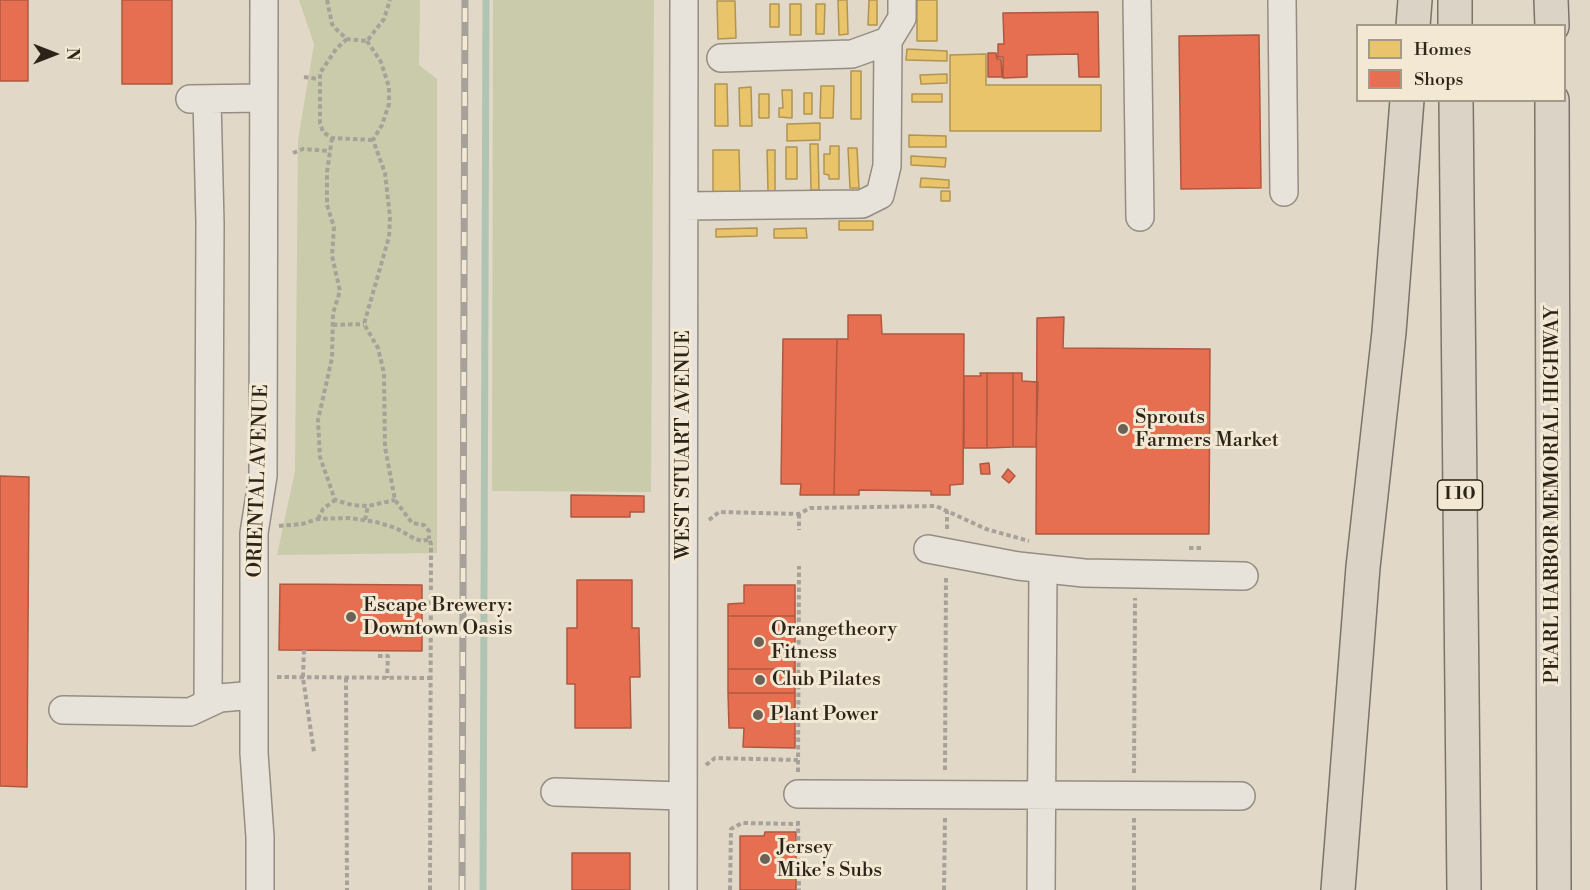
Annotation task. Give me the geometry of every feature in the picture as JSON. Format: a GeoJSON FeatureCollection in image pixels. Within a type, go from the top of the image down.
{"type":"FeatureCollection","features":[{"type":"Feature","properties":{"kind":"highway"},"geometry":{"type":"LineString","coordinates":[[1413,24],[1415,0]]}},
{"type":"Feature","properties":{"kind":"highway"},"geometry":{"type":"LineString","coordinates":[[1455,0],[1455,24]]}},
{"type":"Feature","properties":{"kind":"highway"},"geometry":{"type":"LineString","coordinates":[[1551,0],[1552,24]]}},
{"type":"Feature","properties":{"kind":"highway"},"geometry":{"type":"LineString","coordinates":[[1338,890],[1363,567],[1389,332],[1407,102]]}},
{"type":"Feature","properties":{"kind":"highway","name":"I 10"},"geometry":{"type":"LineString","coordinates":[[1456,102],[1464,890]]}},
{"type":"Feature","properties":{"kind":"highway","name":"PEARL HARBOR MEMORIAL HIGHWAY"},"geometry":{"type":"LineString","coordinates":[[1552,102],[1554,890]]}},
{"type":"Feature","properties":{"kind":"street","name":"ORIENTAL AVENUE"},"geometry":{"type":"LineString","coordinates":[[260,890],[264,686],[254,533],[263,476],[264,0]]}},
{"type":"Feature","properties":{"kind":"street","name":"WEST STUART AVENUE"},"geometry":{"type":"LineString","coordinates":[[683,890],[684,0]]}},
{"type":"Feature","properties":{"kind":"street"},"geometry":{"type":"LineString","coordinates":[[684,206],[862,204],[880,195],[887,166],[888,41],[902,18],[902,0]]}},
{"type":"Feature","properties":{"kind":"street"},"geometry":{"type":"LineString","coordinates":[[1137,0],[1140,217]]}},
{"type":"Feature","properties":{"kind":"street"},"geometry":{"type":"LineString","coordinates":[[1282,0],[1284,192]]}},
{"type":"Feature","properties":{"kind":"street"},"geometry":{"type":"LineString","coordinates":[[721,58],[852,54],[888,41]]}},
{"type":"Feature","properties":{"kind":"street"},"geometry":{"type":"LineString","coordinates":[[208,703],[210,223],[198,99],[263,98]]}},
{"type":"Feature","properties":{"kind":"street"},"geometry":{"type":"LineString","coordinates":[[938,541],[1041,556],[1084,573],[1244,576]]}},
{"type":"Feature","properties":{"kind":"street"},"geometry":{"type":"LineString","coordinates":[[1041,556],[1041,890]]}},
{"type":"Feature","properties":{"kind":"street"},"geometry":{"type":"LineString","coordinates":[[63,711],[190,712],[208,703],[264,686]]}},
{"type":"Feature","properties":{"kind":"street"},"geometry":{"type":"LineString","coordinates":[[555,792],[682,796]]}},
{"type":"Feature","properties":{"kind":"street"},"geometry":{"type":"LineString","coordinates":[[798,794],[1241,796]]}},
{"type":"Feature","properties":{"kind":"path"},"geometry":{"type":"LineString","coordinates":[[327,0],[332,24],[347,39],[367,41]]}},
{"type":"Feature","properties":{"kind":"path"},"geometry":{"type":"LineString","coordinates":[[367,41],[384,19],[390,0]]}},
{"type":"Feature","properties":{"kind":"path"},"geometry":{"type":"LineString","coordinates":[[347,39],[336,49],[318,80],[322,99],[320,123],[323,132],[332,138],[373,140]]}},
{"type":"Feature","properties":{"kind":"path"},"geometry":{"type":"LineString","coordinates":[[367,41],[381,62],[389,87],[385,114],[373,140],[385,173],[390,217],[389,237],[364,324],[378,348],[384,373],[385,447],[395,500],[412,523],[424,525],[429,531],[432,554],[430,890]]}},
{"type":"Feature","properties":{"kind":"path"},"geometry":{"type":"LineString","coordinates":[[304,77],[318,80]]}},
{"type":"Feature","properties":{"kind":"path"},"geometry":{"type":"LineString","coordinates":[[332,138],[327,205],[334,227],[332,256],[340,291],[333,313],[332,358],[323,388],[317,439],[320,458],[335,500]]}},
{"type":"Feature","properties":{"kind":"path"},"geometry":{"type":"LineString","coordinates":[[293,153],[303,149],[330,151]]}},
{"type":"Feature","properties":{"kind":"path"},"geometry":{"type":"LineString","coordinates":[[333,325],[364,324]]}},
{"type":"Feature","properties":{"kind":"path"},"geometry":{"type":"LineString","coordinates":[[335,500],[352,505],[368,506],[395,500]]}},
{"type":"Feature","properties":{"kind":"path"},"geometry":{"type":"LineString","coordinates":[[318,519],[323,509],[335,500]]}},
{"type":"Feature","properties":{"kind":"path"},"geometry":{"type":"LineString","coordinates":[[365,520],[368,506]]}},
{"type":"Feature","properties":{"kind":"path"},"geometry":{"type":"LineString","coordinates":[[706,523],[719,512],[799,514],[810,508],[936,506],[1041,556]]}},
{"type":"Feature","properties":{"kind":"path"},"geometry":{"type":"LineString","coordinates":[[938,541],[947,511]]}},
{"type":"Feature","properties":{"kind":"path"},"geometry":{"type":"LineString","coordinates":[[799,514],[799,530]]}},
{"type":"Feature","properties":{"kind":"path"},"geometry":{"type":"LineString","coordinates":[[276,526],[302,524],[318,519],[365,520],[396,528],[415,539],[423,541],[429,538]]}},
{"type":"Feature","properties":{"kind":"path"},"geometry":{"type":"LineString","coordinates":[[1179,548],[1201,548]]}},
{"type":"Feature","properties":{"kind":"path"},"geometry":{"type":"LineString","coordinates":[[799,566],[799,890]]}},
{"type":"Feature","properties":{"kind":"path"},"geometry":{"type":"LineString","coordinates":[[945,776],[946,570]]}},
{"type":"Feature","properties":{"kind":"path"},"geometry":{"type":"LineString","coordinates":[[1134,776],[1135,594]]}},
{"type":"Feature","properties":{"kind":"path"},"geometry":{"type":"LineString","coordinates":[[304,650],[303,678],[314,752]]}},
{"type":"Feature","properties":{"kind":"path"},"geometry":{"type":"LineString","coordinates":[[378,656],[388,656],[387,678]]}},
{"type":"Feature","properties":{"kind":"path"},"geometry":{"type":"LineString","coordinates":[[264,686],[303,678],[431,678]]}},
{"type":"Feature","properties":{"kind":"path"},"geometry":{"type":"LineString","coordinates":[[346,678],[347,890]]}},
{"type":"Feature","properties":{"kind":"path"},"geometry":{"type":"LineString","coordinates":[[703,767],[715,758],[798,760]]}},
{"type":"Feature","properties":{"kind":"path"},"geometry":{"type":"LineString","coordinates":[[944,890],[945,811]]}},
{"type":"Feature","properties":{"kind":"path"},"geometry":{"type":"LineString","coordinates":[[1134,811],[1134,890]]}},
{"type":"Feature","properties":{"kind":"path"},"geometry":{"type":"LineString","coordinates":[[730,890],[730,830],[741,824],[798,824]]}},
{"type":"Feature","properties":{"kind":"green space"},"geometry":{"type":"Polygon","coordinates":[[[299,0],[420,0],[419,65],[437,79],[437,553],[277,555],[295,471],[298,140],[314,44],[299,0]]]}},
{"type":"Feature","properties":{"kind":"green space"},"geometry":{"type":"Polygon","coordinates":[[[493,0],[654,0],[651,492],[492,491],[493,0]]]}},
{"type":"Feature","properties":{"kind":"building: Homes"},"geometry":{"type":"Polygon","coordinates":[[[838,0],[847,0],[848,34],[839,35],[838,0]]]}},
{"type":"Feature","properties":{"kind":"building: Homes"},"geometry":{"type":"Polygon","coordinates":[[[869,0],[877,0],[877,25],[868,25],[869,0]]]}},
{"type":"Feature","properties":{"kind":"building: Homes"},"geometry":{"type":"Polygon","coordinates":[[[917,0],[937,0],[937,41],[917,41],[917,0]]]}},
{"type":"Feature","properties":{"kind":"building: Homes"},"geometry":{"type":"Polygon","coordinates":[[[717,1],[735,1],[736,38],[718,39],[717,1]]]}},
{"type":"Feature","properties":{"kind":"building: Homes"},"geometry":{"type":"Polygon","coordinates":[[[770,4],[779,4],[779,27],[770,27],[770,4]]]}},
{"type":"Feature","properties":{"kind":"building: Homes"},"geometry":{"type":"Polygon","coordinates":[[[790,4],[801,4],[801,35],[790,35],[790,4]]]}},
{"type":"Feature","properties":{"kind":"building: Homes"},"geometry":{"type":"Polygon","coordinates":[[[816,4],[825,4],[824,34],[816,34],[816,4]]]}},
{"type":"Feature","properties":{"kind":"building: Homes"},"geometry":{"type":"Polygon","coordinates":[[[907,49],[947,51],[947,61],[906,60],[907,49]]]}},
{"type":"Feature","properties":{"kind":"building: Homes"},"geometry":{"type":"Polygon","coordinates":[[[986,54],[986,85],[1101,85],[1101,131],[950,131],[950,55],[986,54]]]}},
{"type":"Feature","properties":{"kind":"building: Homes"},"geometry":{"type":"Polygon","coordinates":[[[851,71],[861,71],[861,119],[851,119],[851,71]]]}},
{"type":"Feature","properties":{"kind":"building: Homes"},"geometry":{"type":"Polygon","coordinates":[[[947,74],[947,83],[921,84],[920,75],[947,74]]]}},
{"type":"Feature","properties":{"kind":"building: Homes"},"geometry":{"type":"Polygon","coordinates":[[[715,84],[727,84],[728,126],[715,126],[715,84]]]}},
{"type":"Feature","properties":{"kind":"building: Homes"},"geometry":{"type":"Polygon","coordinates":[[[821,86],[834,86],[833,118],[820,118],[821,86]]]}},
{"type":"Feature","properties":{"kind":"building: Homes"},"geometry":{"type":"Polygon","coordinates":[[[751,87],[752,126],[740,126],[739,88],[751,87]]]}},
{"type":"Feature","properties":{"kind":"building: Homes"},"geometry":{"type":"Polygon","coordinates":[[[782,90],[792,90],[792,118],[779,117],[779,108],[783,108],[782,90]]]}},
{"type":"Feature","properties":{"kind":"building: Homes"},"geometry":{"type":"Polygon","coordinates":[[[804,93],[812,93],[812,114],[804,114],[804,93]]]}},
{"type":"Feature","properties":{"kind":"building: Homes"},"geometry":{"type":"Polygon","coordinates":[[[759,94],[769,94],[769,118],[759,118],[759,94]]]}},
{"type":"Feature","properties":{"kind":"building: Homes"},"geometry":{"type":"Polygon","coordinates":[[[912,94],[942,94],[942,102],[912,102],[912,94]]]}},
{"type":"Feature","properties":{"kind":"building: Homes"},"geometry":{"type":"Polygon","coordinates":[[[820,123],[820,140],[787,141],[787,124],[820,123]]]}},
{"type":"Feature","properties":{"kind":"building: Homes"},"geometry":{"type":"Polygon","coordinates":[[[909,135],[946,136],[946,147],[909,147],[909,135]]]}},
{"type":"Feature","properties":{"kind":"building: Homes"},"geometry":{"type":"Polygon","coordinates":[[[810,144],[818,144],[819,190],[811,190],[810,144]]]}},
{"type":"Feature","properties":{"kind":"building: Homes"},"geometry":{"type":"Polygon","coordinates":[[[830,146],[839,146],[839,179],[829,179],[829,175],[824,174],[824,154],[830,154],[830,146]]]}},
{"type":"Feature","properties":{"kind":"building: Homes"},"geometry":{"type":"Polygon","coordinates":[[[786,147],[797,147],[797,179],[786,179],[786,147]]]}},
{"type":"Feature","properties":{"kind":"building: Homes"},"geometry":{"type":"Polygon","coordinates":[[[848,148],[857,148],[859,188],[850,188],[848,148]]]}},
{"type":"Feature","properties":{"kind":"building: Homes"},"geometry":{"type":"Polygon","coordinates":[[[713,150],[739,150],[740,192],[713,192],[713,150]]]}},
{"type":"Feature","properties":{"kind":"building: Homes"},"geometry":{"type":"Polygon","coordinates":[[[767,150],[775,150],[775,191],[768,191],[767,150]]]}},
{"type":"Feature","properties":{"kind":"building: Homes"},"geometry":{"type":"Polygon","coordinates":[[[911,156],[946,158],[945,167],[911,165],[911,156]]]}},
{"type":"Feature","properties":{"kind":"building: Homes"},"geometry":{"type":"Polygon","coordinates":[[[921,178],[949,180],[949,188],[920,187],[921,178]]]}},
{"type":"Feature","properties":{"kind":"building: Homes"},"geometry":{"type":"Polygon","coordinates":[[[941,191],[950,191],[950,201],[941,201],[941,191]]]}},
{"type":"Feature","properties":{"kind":"building: Homes"},"geometry":{"type":"Polygon","coordinates":[[[839,221],[873,221],[873,230],[839,230],[839,221]]]}},
{"type":"Feature","properties":{"kind":"building: Homes"},"geometry":{"type":"Polygon","coordinates":[[[757,228],[757,236],[716,237],[716,229],[757,228]]]}},
{"type":"Feature","properties":{"kind":"building: Homes"},"geometry":{"type":"Polygon","coordinates":[[[806,228],[807,238],[774,238],[774,229],[806,228]]]}},
{"type":"Feature","properties":{"kind":"building: Shops"},"geometry":{"type":"Polygon","coordinates":[[[0,0],[28,0],[28,81],[0,81],[0,0]]]}},
{"type":"Feature","properties":{"kind":"building: Shops"},"geometry":{"type":"Polygon","coordinates":[[[122,0],[172,0],[172,84],[122,84],[122,0]]]}},
{"type":"Feature","properties":{"kind":"building: Shops"},"geometry":{"type":"Polygon","coordinates":[[[1098,12],[1099,77],[1079,77],[1078,54],[1027,55],[1027,77],[1003,78],[1003,57],[998,57],[998,44],[1004,44],[1003,13],[1098,12]]]}},
{"type":"Feature","properties":{"kind":"building: Shops"},"geometry":{"type":"Polygon","coordinates":[[[1259,35],[1261,188],[1181,189],[1179,36],[1259,35]]]}},
{"type":"Feature","properties":{"kind":"building: Shops"},"geometry":{"type":"Polygon","coordinates":[[[988,53],[996,53],[997,59],[1001,59],[1002,77],[988,77],[988,53]]]}},
{"type":"Feature","properties":{"kind":"building: Shops"},"geometry":{"type":"Polygon","coordinates":[[[848,315],[881,315],[882,334],[964,334],[963,484],[950,485],[950,495],[931,495],[931,491],[859,490],[859,495],[834,495],[837,339],[848,339],[848,315]]]}},
{"type":"Feature","properties":{"kind":"building: Shops","name":"Sprouts Farmers Market"},"geometry":{"type":"Polygon","coordinates":[[[1064,317],[1063,348],[1210,349],[1209,534],[1036,534],[1037,318],[1064,317]]]}},
{"type":"Feature","properties":{"kind":"building: Shops"},"geometry":{"type":"Polygon","coordinates":[[[783,339],[837,339],[834,495],[800,495],[801,484],[781,484],[783,339]]]}},
{"type":"Feature","properties":{"kind":"building: Shops"},"geometry":{"type":"Polygon","coordinates":[[[980,373],[987,373],[987,448],[964,448],[964,376],[981,376],[980,373]]]}},
{"type":"Feature","properties":{"kind":"building: Shops"},"geometry":{"type":"Polygon","coordinates":[[[987,373],[1013,373],[1013,447],[987,448],[987,373]]]}},
{"type":"Feature","properties":{"kind":"building: Shops"},"geometry":{"type":"Polygon","coordinates":[[[1013,373],[1022,373],[1022,381],[1038,382],[1036,447],[1013,447],[1013,373]]]}},
{"type":"Feature","properties":{"kind":"building: Shops"},"geometry":{"type":"Polygon","coordinates":[[[989,463],[990,474],[981,474],[980,464],[989,463]]]}},
{"type":"Feature","properties":{"kind":"building: Shops"},"geometry":{"type":"Polygon","coordinates":[[[1008,469],[1015,476],[1009,483],[1002,477],[1008,469]]]}},
{"type":"Feature","properties":{"kind":"building: Shops"},"geometry":{"type":"Polygon","coordinates":[[[0,476],[29,477],[27,787],[0,786],[0,476]]]}},
{"type":"Feature","properties":{"kind":"building: Shops"},"geometry":{"type":"Polygon","coordinates":[[[571,495],[644,496],[644,512],[630,512],[630,517],[571,517],[571,495]]]}},
{"type":"Feature","properties":{"kind":"building: Shops"},"geometry":{"type":"Polygon","coordinates":[[[577,580],[632,580],[632,628],[639,628],[640,677],[630,677],[631,728],[575,728],[575,684],[567,684],[567,628],[577,628],[577,580]]]}},
{"type":"Feature","properties":{"kind":"building: Shops","name":"Escape Brewery: Downtown Oasis"},"geometry":{"type":"Polygon","coordinates":[[[280,584],[422,585],[422,651],[279,650],[280,584]]]}},
{"type":"Feature","properties":{"kind":"building: Shops"},"geometry":{"type":"Polygon","coordinates":[[[744,585],[795,585],[795,616],[728,616],[728,604],[744,603],[744,585]]]}},
{"type":"Feature","properties":{"kind":"building: Shops"},"geometry":{"type":"Polygon","coordinates":[[[728,616],[795,616],[795,669],[728,669],[728,616]]]}},
{"type":"Feature","properties":{"kind":"building: Shops"},"geometry":{"type":"Polygon","coordinates":[[[728,669],[795,669],[795,693],[728,693],[728,669]]]}},
{"type":"Feature","properties":{"kind":"building: Shops"},"geometry":{"type":"Polygon","coordinates":[[[728,693],[795,693],[795,748],[743,747],[744,728],[729,728],[728,693]]]}},
{"type":"Feature","properties":{"kind":"building: Shops"},"geometry":{"type":"Polygon","coordinates":[[[765,832],[796,832],[796,890],[740,890],[740,836],[764,836],[765,832]]]}},
{"type":"Feature","properties":{"kind":"building: Shops"},"geometry":{"type":"Polygon","coordinates":[[[572,853],[630,853],[630,890],[572,890],[572,853]]]}},
{"type":"Feature","properties":{"kind":"waterway"},"geometry":{"type":"LineString","coordinates":[[483,890],[486,0]]}},
{"type":"Feature","properties":{"kind":"railway"},"geometry":{"type":"LineString","coordinates":[[462,890],[465,0]]}},
{"type":"Feature","properties":{"kind":"place","name":"Sprouts Farmers Market"},"geometry":{"type":"Point","coordinates":[1123,429]}},
{"type":"Feature","properties":{"kind":"place","name":"Escape Brewery: Downtown Oasis"},"geometry":{"type":"Point","coordinates":[351,617]}},
{"type":"Feature","properties":{"kind":"place","name":"Orangetheory Fitness"},"geometry":{"type":"Point","coordinates":[759,642]}},
{"type":"Feature","properties":{"kind":"place","name":"Club Pilates"},"geometry":{"type":"Point","coordinates":[760,680]}},
{"type":"Feature","properties":{"kind":"place","name":"Plant Power"},"geometry":{"type":"Point","coordinates":[758,715]}},
{"type":"Feature","properties":{"kind":"place","name":"Jersey Mike's Subs"},"geometry":{"type":"Point","coordinates":[765,859]}}]}
